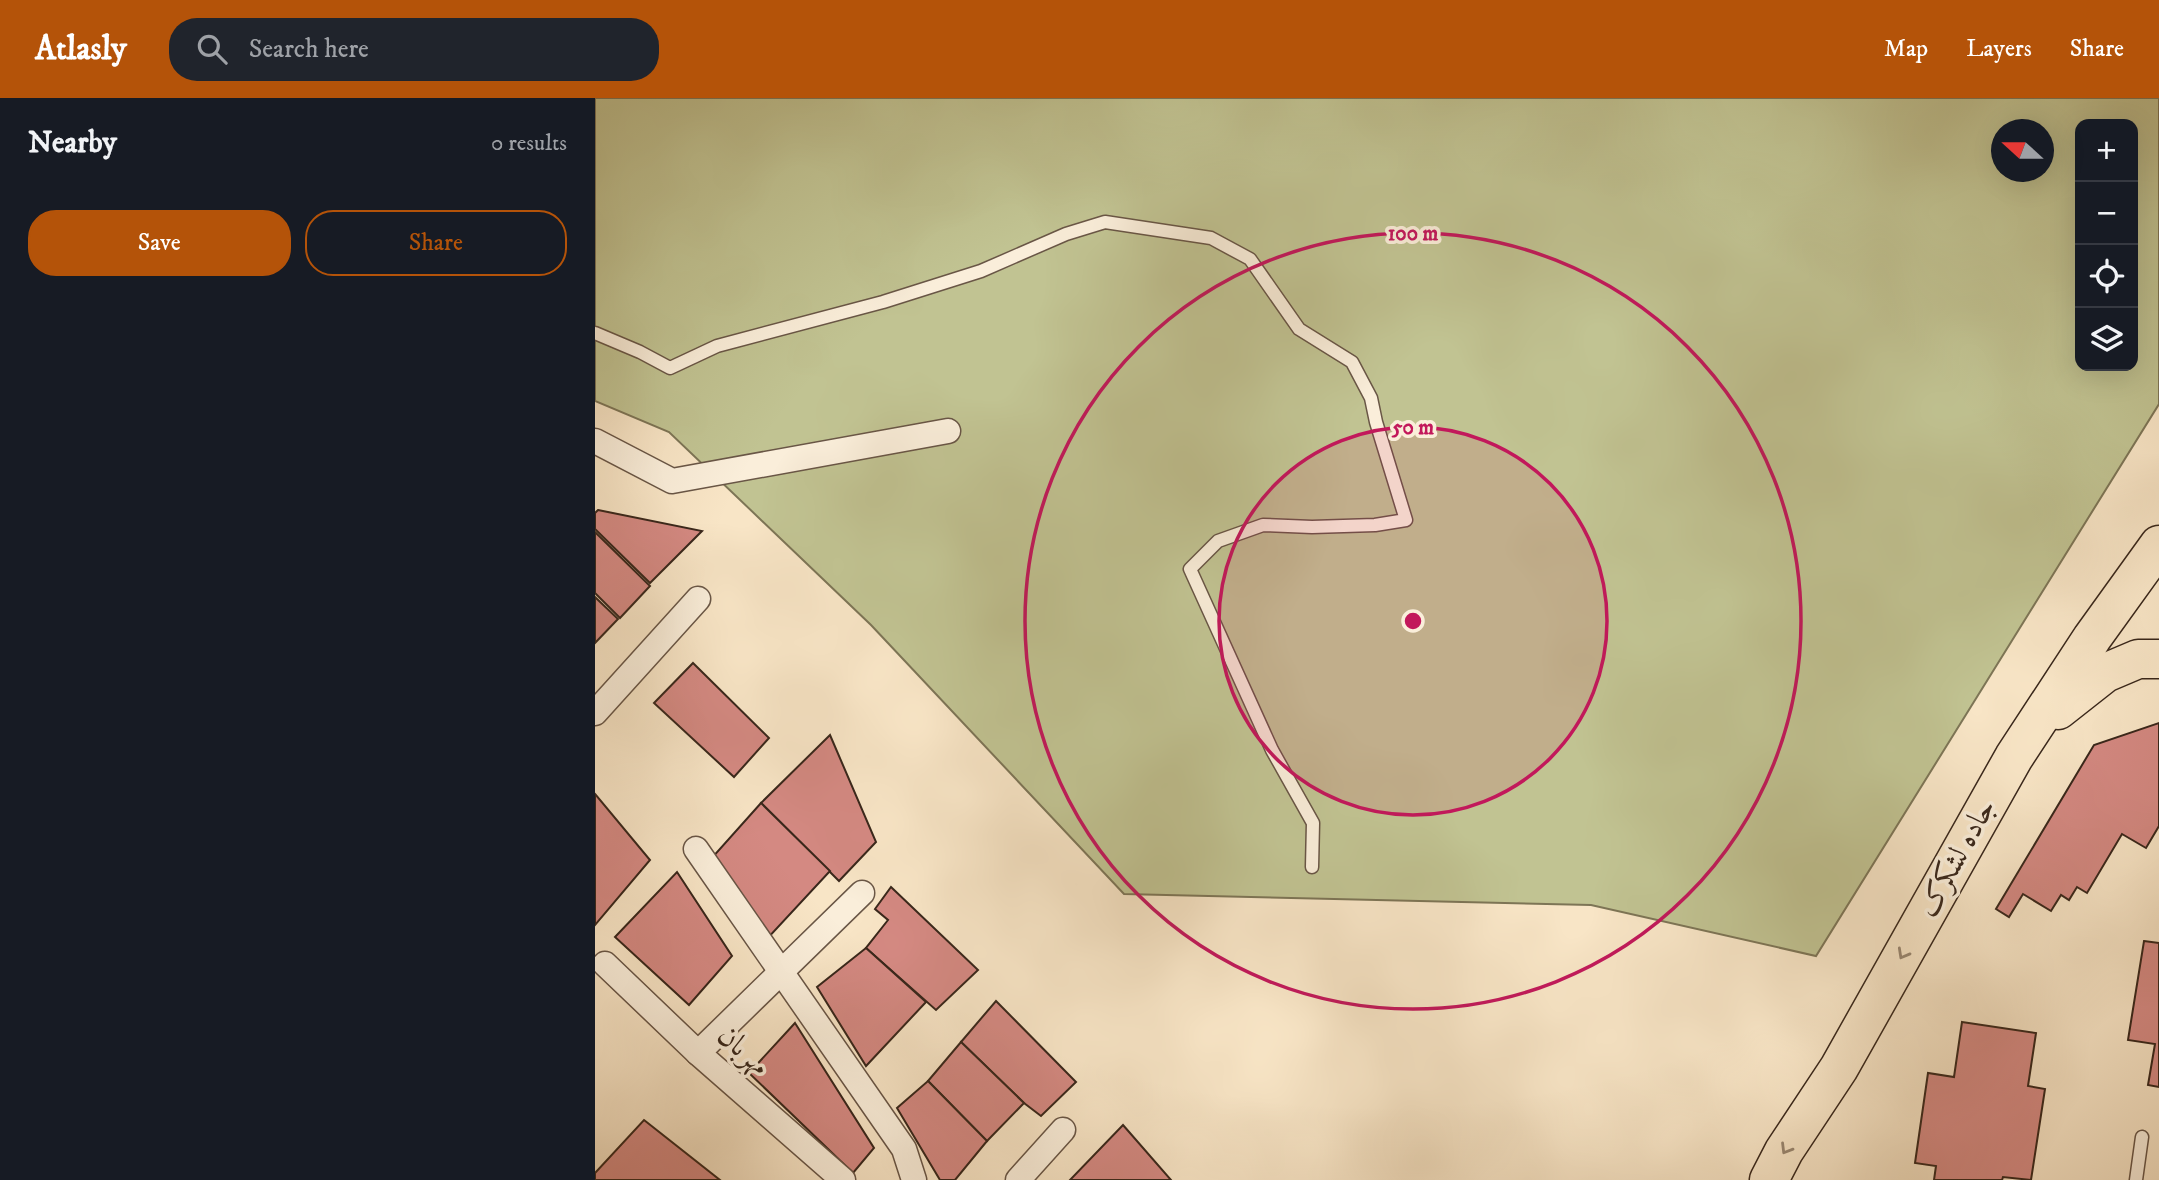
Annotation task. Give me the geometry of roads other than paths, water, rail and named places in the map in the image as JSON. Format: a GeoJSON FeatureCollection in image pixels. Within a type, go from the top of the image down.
{"type":"FeatureCollection","features":[{"type":"Feature","properties":{"kind":"highway","name":"جاده لشکرک"},"geometry":{"type":"LineString","coordinates":[[1769,1180],[1784,1152],[1839,1068],[2014,757],[2092,638],[2159,545]]}},
{"type":"Feature","properties":{"kind":"highway"},"geometry":{"type":"LineString","coordinates":[[2014,757],[2065,703],[2105,673],[2138,659],[2159,659]]}},
{"type":"Feature","properties":{"kind":"street"},"geometry":{"type":"LineString","coordinates":[[595,442],[673,481],[948,431]]}},
{"type":"Feature","properties":{"kind":"street"},"geometry":{"type":"LineString","coordinates":[[595,713],[698,599]]}},
{"type":"Feature","properties":{"kind":"street"},"geometry":{"type":"LineString","coordinates":[[696,849],[904,1149],[914,1180]]}},
{"type":"Feature","properties":{"kind":"street"},"geometry":{"type":"LineString","coordinates":[[698,1054],[862,893]]}},
{"type":"Feature","properties":{"kind":"street","name":"مهربان"},"geometry":{"type":"LineString","coordinates":[[605,964],[698,1054],[843,1180]]}},
{"type":"Feature","properties":{"kind":"street"},"geometry":{"type":"LineString","coordinates":[[1018,1180],[1063,1130]]}},
{"type":"Feature","properties":{"kind":"lane"},"geometry":{"type":"LineString","coordinates":[[595,333],[670,368],[717,346],[883,302],[981,271],[1066,234],[1105,222],[1210,238],[1249,259],[1299,328],[1352,362],[1371,398],[1406,520],[1374,525],[1263,525],[1218,541],[1190,569],[1272,750],[1313,823],[1312,867]]}},
{"type":"Feature","properties":{"kind":"lane"},"geometry":{"type":"LineString","coordinates":[[2136,1180],[2142,1136]]}}]}
